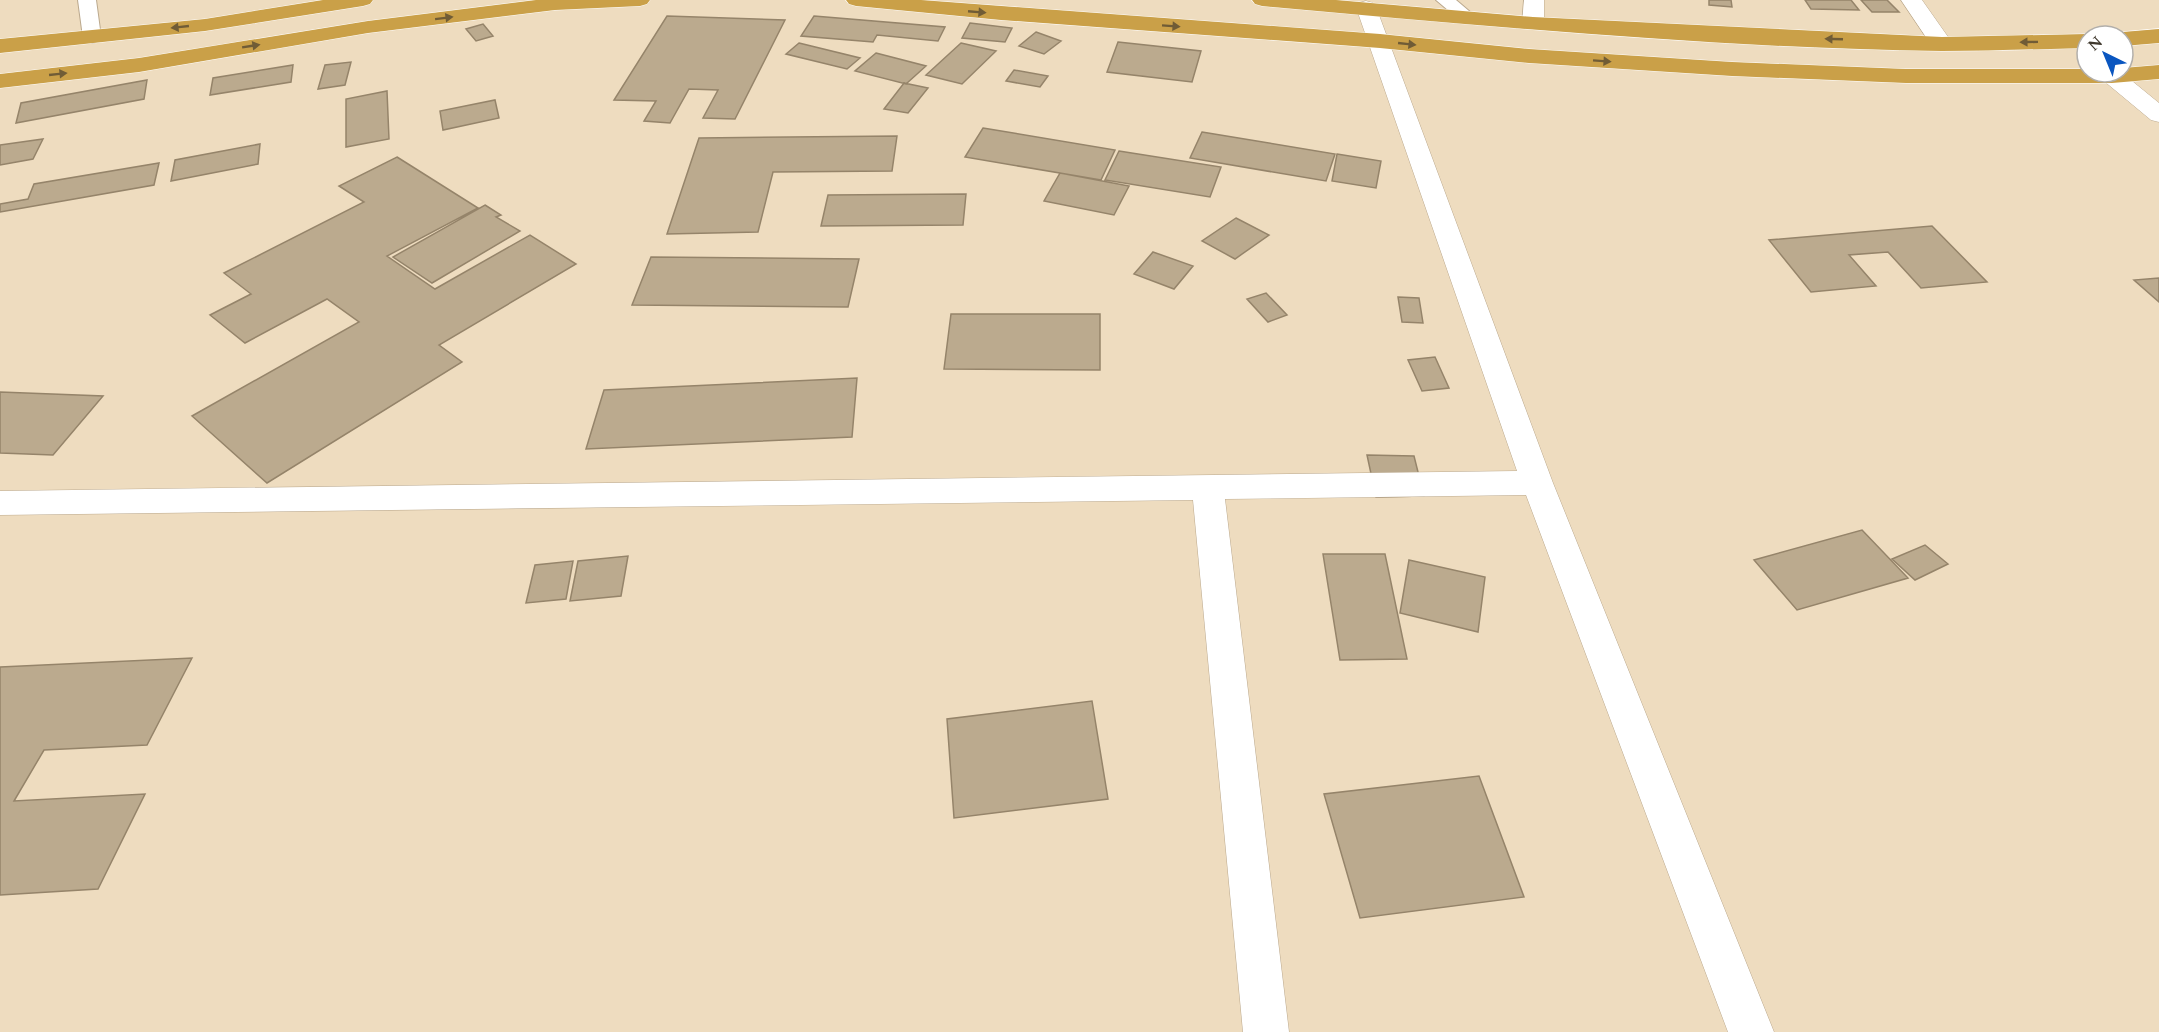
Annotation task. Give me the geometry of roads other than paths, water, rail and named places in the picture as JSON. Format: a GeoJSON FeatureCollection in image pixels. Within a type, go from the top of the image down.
{"type":"FeatureCollection","features":[{"type":"Feature","properties":{"kind":"highway"},"geometry":{"type":"LineString","coordinates":[[0,46],[205,25],[363,0]]}},
{"type":"Feature","properties":{"kind":"highway"},"geometry":{"type":"LineString","coordinates":[[0,81],[139,65],[368,27],[555,4],[640,0]]}},
{"type":"Feature","properties":{"kind":"highway"},"geometry":{"type":"LineString","coordinates":[[856,0],[1001,14],[1380,41],[1529,56],[1732,69],[1906,76],[2075,76]]}},
{"type":"Feature","properties":{"kind":"highway"},"geometry":{"type":"LineString","coordinates":[[1263,0],[1533,23],[1942,44],[2075,41]]}},
{"type":"Feature","properties":{"kind":"highway"},"geometry":{"type":"LineString","coordinates":[[2135,38],[2159,36]]}},
{"type":"Feature","properties":{"kind":"highway"},"geometry":{"type":"LineString","coordinates":[[2135,74],[2159,72]]}},
{"type":"Feature","properties":{"kind":"street"},"geometry":{"type":"LineString","coordinates":[[1533,23],[1534,0]]}},
{"type":"Feature","properties":{"kind":"street"},"geometry":{"type":"LineString","coordinates":[[1911,0],[1942,44]]}},
{"type":"Feature","properties":{"kind":"street"},"geometry":{"type":"LineString","coordinates":[[1366,7],[1537,483],[1751,1032]]}},
{"type":"Feature","properties":{"kind":"street"},"geometry":{"type":"LineString","coordinates":[[2122,84],[2159,115]]}},
{"type":"Feature","properties":{"kind":"street"},"geometry":{"type":"LineString","coordinates":[[0,503],[1537,483]]}},
{"type":"Feature","properties":{"kind":"street"},"geometry":{"type":"LineString","coordinates":[[1208,488],[1266,1032]]}},
{"type":"Feature","properties":{"kind":"lane"},"geometry":{"type":"LineString","coordinates":[[87,0],[92,37]]}},
{"type":"Feature","properties":{"kind":"lane"},"geometry":{"type":"LineString","coordinates":[[1445,0],[1467,17]]}}]}
